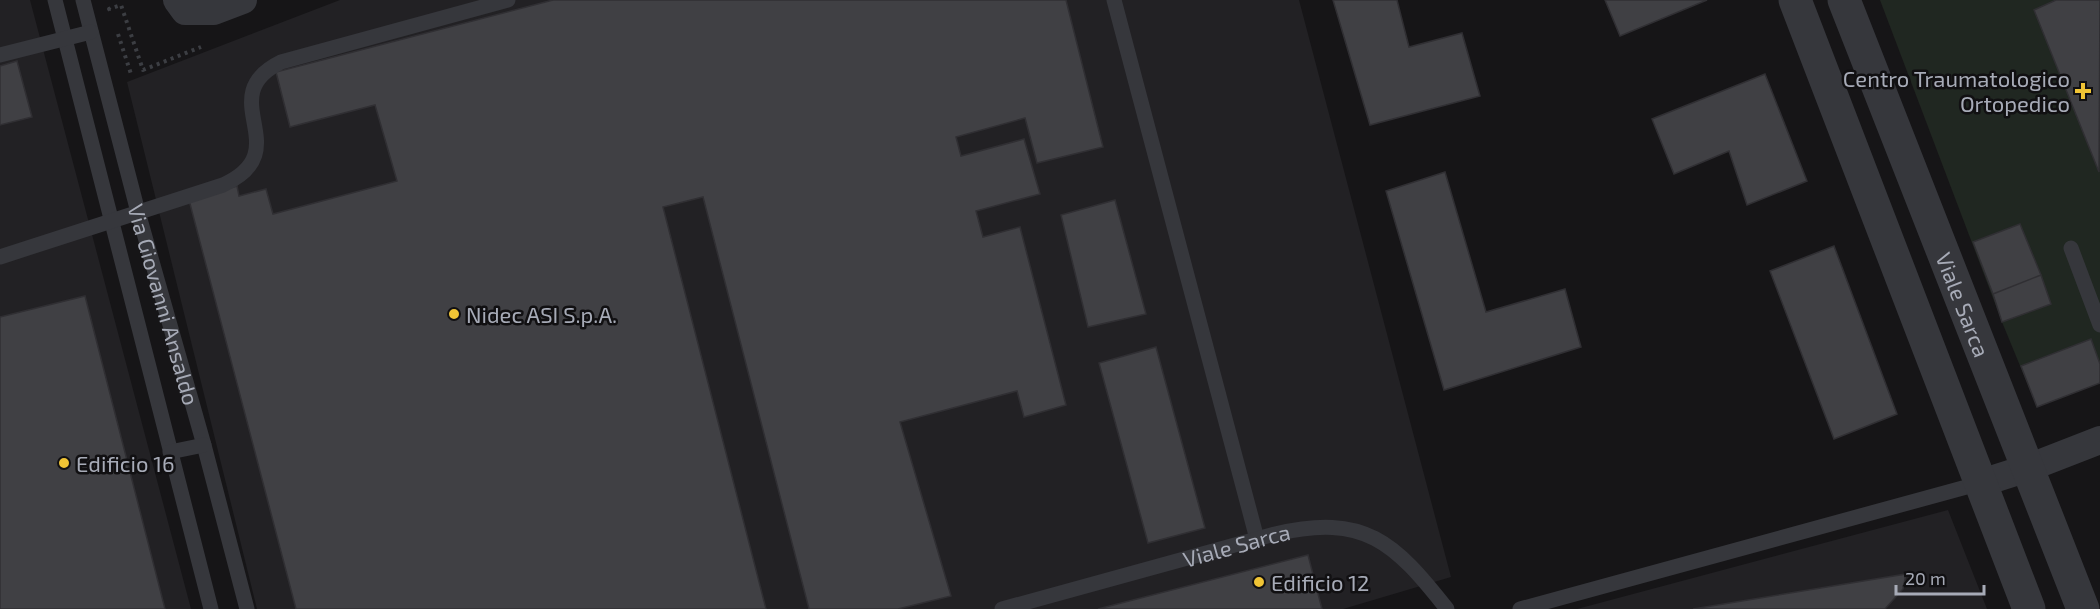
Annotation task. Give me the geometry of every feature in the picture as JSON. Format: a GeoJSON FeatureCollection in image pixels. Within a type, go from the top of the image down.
{"type":"FeatureCollection","features":[{"type":"Feature","properties":{"kind":"street"},"geometry":{"type":"LineString","coordinates":[[181,5],[214,11],[243,0]]}},
{"type":"Feature","properties":{"kind":"street"},"geometry":{"type":"LineString","coordinates":[[1795,0],[2029,609]]}},
{"type":"Feature","properties":{"kind":"street","name":"Viale Sarca"},"geometry":{"type":"LineString","coordinates":[[1844,0],[2082,609]]}},
{"type":"Feature","properties":{"kind":"street"},"geometry":{"type":"LineString","coordinates":[[1981,483],[2028,468],[2100,440]]}},
{"type":"Feature","properties":{"kind":"lane","name":"Via Giovanni Ansaldo"},"geometry":{"type":"LineString","coordinates":[[55,0],[211,609]]}},
{"type":"Feature","properties":{"kind":"lane","name":"Via Giovanni Ansaldo"},"geometry":{"type":"LineString","coordinates":[[83,0],[138,213],[204,445],[247,609]]}},
{"type":"Feature","properties":{"kind":"lane"},"geometry":{"type":"LineString","coordinates":[[0,257],[236,180],[252,164],[258,143],[251,92],[259,76],[281,62],[508,0]]}},
{"type":"Feature","properties":{"kind":"lane"},"geometry":{"type":"LineString","coordinates":[[1114,0],[1257,539]]}},
{"type":"Feature","properties":{"kind":"lane"},"geometry":{"type":"LineString","coordinates":[[0,55],[91,32]]}},
{"type":"Feature","properties":{"kind":"lane"},"geometry":{"type":"LineString","coordinates":[[2071,248],[2095,298],[2100,325]]}},
{"type":"Feature","properties":{"kind":"lane"},"geometry":{"type":"LineString","coordinates":[[170,452],[204,445]]}},
{"type":"Feature","properties":{"kind":"lane"},"geometry":{"type":"LineString","coordinates":[[1520,609],[1567,603],[1981,483]]}},
{"type":"Feature","properties":{"kind":"lane","name":"Viale Sarca"},"geometry":{"type":"LineString","coordinates":[[1002,609],[1257,539],[1313,526],[1340,527],[1365,534],[1397,552],[1447,609]]}},
{"type":"Feature","properties":{"kind":"path"},"geometry":{"type":"LineString","coordinates":[[113,20],[109,9],[121,5],[143,70],[201,47]]}},
{"type":"Feature","properties":{"kind":"path"},"geometry":{"type":"LineString","coordinates":[[117,30],[131,74]]}},
{"type":"Feature","properties":{"kind":"shaded area"},"geometry":{"type":"Polygon","coordinates":[[[0,0],[30,0],[191,609],[0,609],[0,0]]]}},
{"type":"Feature","properties":{"kind":"shaded area"},"geometry":{"type":"Polygon","coordinates":[[[340,0],[1299,0],[1451,577],[1343,609],[257,609],[127,82],[340,0]]]}},
{"type":"Feature","properties":{"kind":"shaded area"},"geometry":{"type":"Polygon","coordinates":[[[1880,0],[2100,0],[2100,383],[2037,407],[2002,322],[1880,0]]]}},
{"type":"Feature","properties":{"kind":"shaded area"},"geometry":{"type":"Polygon","coordinates":[[[1948,510],[1987,609],[1577,609],[1948,510]]]}},
{"type":"Feature","properties":{"kind":"building","name":"Nidec ASI S.p.A."},"geometry":{"type":"Polygon","coordinates":[[[553,0],[1066,0],[1103,147],[1037,163],[1025,118],[956,137],[961,156],[1024,139],[1040,194],[976,211],[983,237],[1020,227],[1066,405],[1024,417],[1017,391],[900,422],[951,596],[898,609],[809,609],[703,197],[663,207],[766,609],[296,609],[189,200],[237,186],[239,196],[266,189],[273,214],[397,181],[375,105],[290,127],[276,72],[553,0]]]}},
{"type":"Feature","properties":{"kind":"building"},"geometry":{"type":"Polygon","coordinates":[[[1333,0],[1397,0],[1409,47],[1462,33],[1480,96],[1370,125],[1333,0]]]}},
{"type":"Feature","properties":{"kind":"building"},"geometry":{"type":"Polygon","coordinates":[[[1605,0],[1707,0],[1620,36],[1605,0]]]}},
{"type":"Feature","properties":{"kind":"building","name":"Centro Traumatologico Ortopedico"},"geometry":{"type":"Polygon","coordinates":[[[2056,0],[2100,0],[2099,172],[2034,10],[2056,0]]]}},
{"type":"Feature","properties":{"kind":"building"},"geometry":{"type":"Polygon","coordinates":[[[17,61],[32,117],[0,125],[0,66],[17,61]]]}},
{"type":"Feature","properties":{"kind":"building"},"geometry":{"type":"Polygon","coordinates":[[[1765,74],[1807,181],[1747,205],[1729,151],[1674,174],[1652,119],[1765,74]]]}},
{"type":"Feature","properties":{"kind":"building"},"geometry":{"type":"Polygon","coordinates":[[[1445,172],[1486,312],[1565,289],[1581,347],[1444,390],[1386,191],[1445,172]]]}},
{"type":"Feature","properties":{"kind":"building"},"geometry":{"type":"Polygon","coordinates":[[[1115,200],[1146,314],[1088,327],[1061,215],[1115,200]]]}},
{"type":"Feature","properties":{"kind":"building"},"geometry":{"type":"Polygon","coordinates":[[[2020,224],[2041,275],[1993,294],[1973,242],[2020,224]]]}},
{"type":"Feature","properties":{"kind":"building"},"geometry":{"type":"Polygon","coordinates":[[[1834,246],[1897,414],[1834,439],[1770,271],[1834,246]]]}},
{"type":"Feature","properties":{"kind":"building"},"geometry":{"type":"Polygon","coordinates":[[[2041,275],[2051,304],[2002,322],[1993,294],[2041,275]]]}},
{"type":"Feature","properties":{"kind":"building","name":"Edificio 16"},"geometry":{"type":"Polygon","coordinates":[[[85,296],[165,609],[0,609],[0,317],[85,296]]]}},
{"type":"Feature","properties":{"kind":"building"},"geometry":{"type":"Polygon","coordinates":[[[2091,339],[2100,364],[2100,383],[2037,407],[2021,366],[2091,339]]]}},
{"type":"Feature","properties":{"kind":"building"},"geometry":{"type":"Polygon","coordinates":[[[1156,347],[1205,528],[1148,543],[1099,363],[1156,347]]]}},
{"type":"Feature","properties":{"kind":"building","name":"Edificio 12"},"geometry":{"type":"Polygon","coordinates":[[[1308,555],[1322,609],[1098,609],[1308,555]]]}},
{"type":"Feature","properties":{"kind":"building"},"geometry":{"type":"Polygon","coordinates":[[[1906,574],[1903,589],[1885,609],[1693,609],[1906,574]]]}},
{"type":"Feature","properties":{"kind":"place","name":"Centro Traumatologico Ortopedico"},"geometry":{"type":"Point","coordinates":[2083,91]}},
{"type":"Feature","properties":{"kind":"place","name":"Nidec ASI S.p.A."},"geometry":{"type":"Point","coordinates":[454,314]}},
{"type":"Feature","properties":{"kind":"place","name":"Edificio 16"},"geometry":{"type":"Point","coordinates":[64,463]}},
{"type":"Feature","properties":{"kind":"place","name":"Edificio 12"},"geometry":{"type":"Point","coordinates":[1259,582]}}]}
